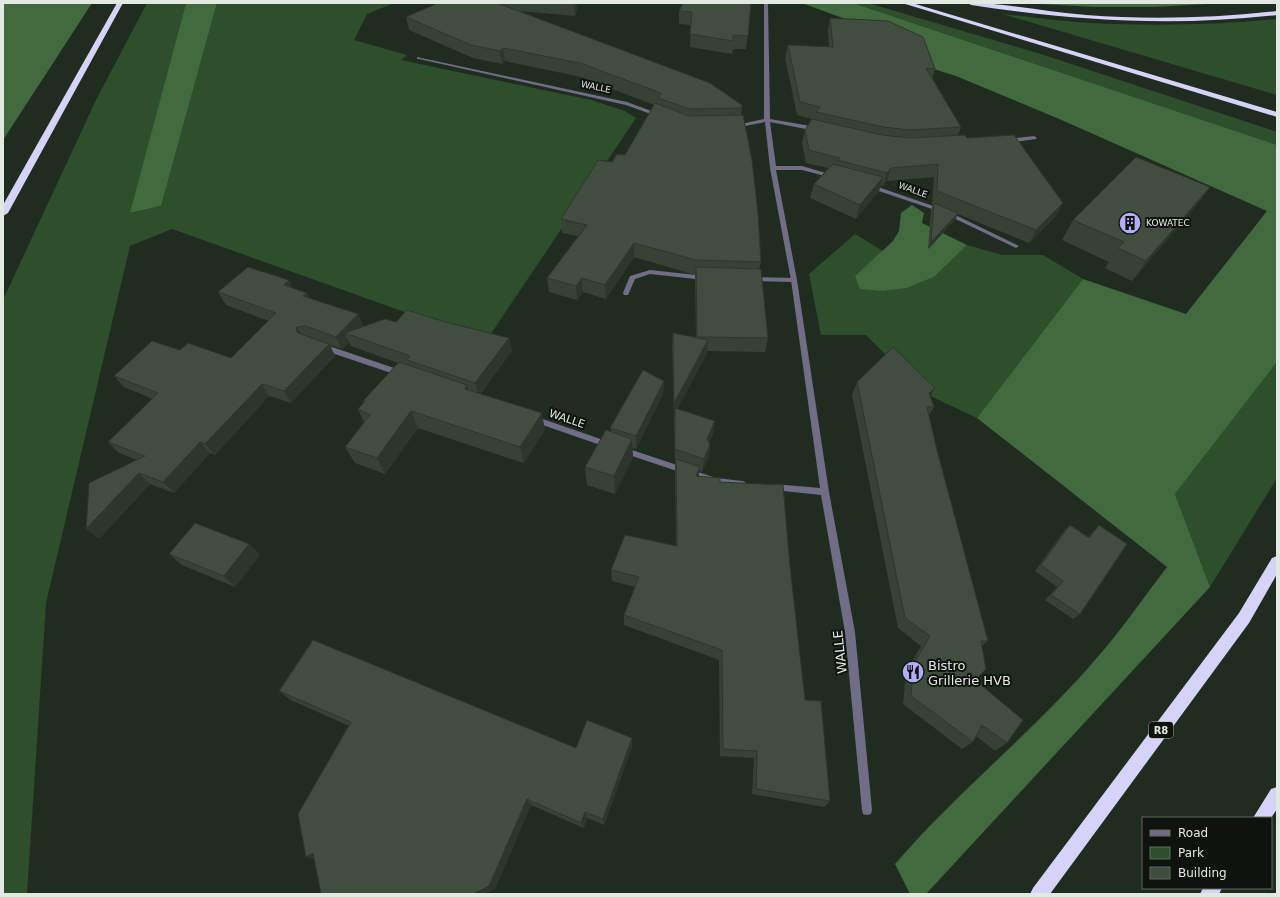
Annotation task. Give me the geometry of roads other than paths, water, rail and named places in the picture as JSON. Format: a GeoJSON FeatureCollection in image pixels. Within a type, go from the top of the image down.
{"type":"FeatureCollection","features":[{"type":"Feature","properties":{"kind":"highway"},"geometry":{"type":"LineString","coordinates":[[3,213],[120,3]]}},
{"type":"Feature","properties":{"kind":"highway"},"geometry":{"type":"LineString","coordinates":[[112,19],[125,3]]}},
{"type":"Feature","properties":{"kind":"highway"},"geometry":{"type":"LineString","coordinates":[[905,3],[1277,115]]}},
{"type":"Feature","properties":{"kind":"highway"},"geometry":{"type":"LineString","coordinates":[[972,3],[1053,14],[1164,20],[1277,13]]}},
{"type":"Feature","properties":{"kind":"highway","name":"R8"},"geometry":{"type":"LineString","coordinates":[[1039,894],[1244,618],[1277,562]]}},
{"type":"Feature","properties":{"kind":"highway"},"geometry":{"type":"LineString","coordinates":[[1262,817],[1277,795]]}},
{"type":"Feature","properties":{"kind":"street","name":"WALLE"},"geometry":{"type":"LineString","coordinates":[[766,3],[767,120],[773,168],[794,280],[825,492],[850,632],[867,810]]}},
{"type":"Feature","properties":{"kind":"street","name":"WALLE"},"geometry":{"type":"LineString","coordinates":[[420,58],[627,104],[668,118]]}},
{"type":"Feature","properties":{"kind":"street"},"geometry":{"type":"LineString","coordinates":[[728,126],[743,125],[767,120],[794,124],[825,132]]}},
{"type":"Feature","properties":{"kind":"street"},"geometry":{"type":"LineString","coordinates":[[997,141],[1034,138]]}},
{"type":"Feature","properties":{"kind":"street"},"geometry":{"type":"LineString","coordinates":[[773,168],[802,168],[839,178]]}},
{"type":"Feature","properties":{"kind":"street","name":"WALLE"},"geometry":{"type":"LineString","coordinates":[[861,184],[883,189],[944,211],[1016,246]]}},
{"type":"Feature","properties":{"kind":"street"},"geometry":{"type":"LineString","coordinates":[[626,293],[632,278],[650,272],[694,278],[709,278]]}},
{"type":"Feature","properties":{"kind":"street"},"geometry":{"type":"LineString","coordinates":[[748,279],[794,280]]}},
{"type":"Feature","properties":{"kind":"street"},"geometry":{"type":"LineString","coordinates":[[316,345],[406,376]]}},
{"type":"Feature","properties":{"kind":"street","name":"WALLE"},"geometry":{"type":"LineString","coordinates":[[527,417],[716,481],[747,484]]}},
{"type":"Feature","properties":{"kind":"street"},"geometry":{"type":"LineString","coordinates":[[762,486],[825,492]]}},
{"type":"Feature","properties":{"kind":"place","name":"KOWATEC"},"geometry":{"type":"Point","coordinates":[1130,223]}},
{"type":"Feature","properties":{"kind":"place","name":"Bistro Grillerie HVB"},"geometry":{"type":"Point","coordinates":[913,672]}}]}
